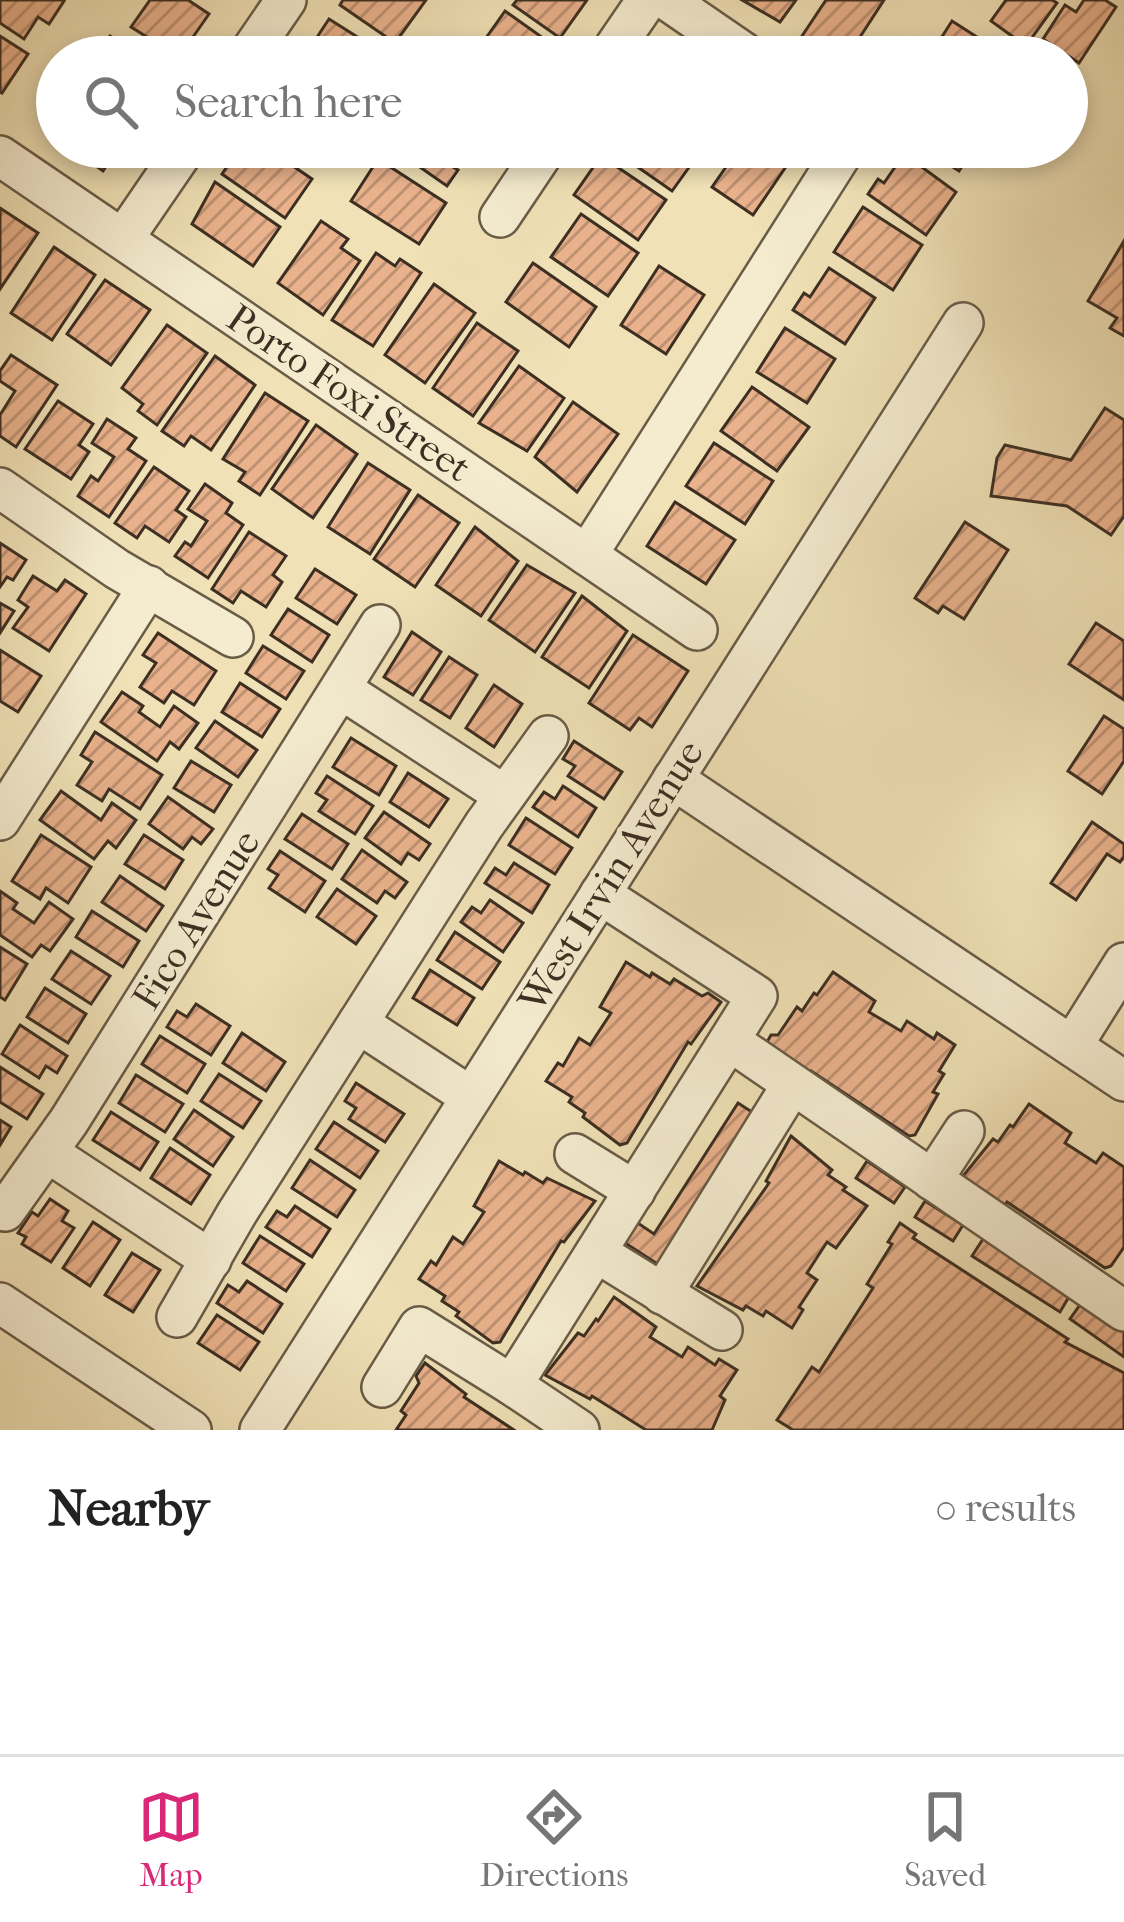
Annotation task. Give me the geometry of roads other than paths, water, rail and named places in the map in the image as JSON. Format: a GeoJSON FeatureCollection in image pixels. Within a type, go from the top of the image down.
{"type":"FeatureCollection","features":[{"type":"Feature","properties":{"kind":"street"},"geometry":{"type":"LineString","coordinates":[[262,36],[286,0]]}},
{"type":"Feature","properties":{"kind":"street"},"geometry":{"type":"LineString","coordinates":[[622,36],[646,0]]}},
{"type":"Feature","properties":{"kind":"street"},"geometry":{"type":"LineString","coordinates":[[667,0],[719,36]]}},
{"type":"Feature","properties":{"kind":"street","name":"Porto Foxi Street"},"geometry":{"type":"LineString","coordinates":[[0,156],[697,630]]}},
{"type":"Feature","properties":{"kind":"street"},"geometry":{"type":"LineString","coordinates":[[123,239],[172,168]]}},
{"type":"Feature","properties":{"kind":"street"},"geometry":{"type":"LineString","coordinates":[[500,217],[534,168]]}},
{"type":"Feature","properties":{"kind":"street"},"geometry":{"type":"LineString","coordinates":[[587,555],[833,168]]}},
{"type":"Feature","properties":{"kind":"street","name":"West Irvin Avenue"},"geometry":{"type":"LineString","coordinates":[[260,1430],[963,323]]}},
{"type":"Feature","properties":{"kind":"street"},"geometry":{"type":"LineString","coordinates":[[0,488],[117,568],[233,638]]}},
{"type":"Feature","properties":{"kind":"street"},"geometry":{"type":"LineString","coordinates":[[0,820],[149,586]]}},
{"type":"Feature","properties":{"kind":"street","name":"Fico Avenue"},"geometry":{"type":"LineString","coordinates":[[5,1211],[380,626]]}},
{"type":"Feature","properties":{"kind":"street"},"geometry":{"type":"LineString","coordinates":[[341,689],[504,795]]}},
{"type":"Feature","properties":{"kind":"street"},"geometry":{"type":"LineString","coordinates":[[177,1317],[358,1023],[504,795],[548,736]]}},
{"type":"Feature","properties":{"kind":"street"},"geometry":{"type":"LineString","coordinates":[[673,779],[1124,1081]]}},
{"type":"Feature","properties":{"kind":"street"},"geometry":{"type":"LineString","coordinates":[[512,1385],[757,996],[600,894]]}},
{"type":"Feature","properties":{"kind":"street"},"geometry":{"type":"LineString","coordinates":[[1072,1046],[1124,963]]}},
{"type":"Feature","properties":{"kind":"street"},"geometry":{"type":"LineString","coordinates":[[358,1023],[471,1097]]}},
{"type":"Feature","properties":{"kind":"street"},"geometry":{"type":"LineString","coordinates":[[730,1042],[1123,1309]]}},
{"type":"Feature","properties":{"kind":"street"},"geometry":{"type":"LineString","coordinates":[[662,1294],[792,1085]]}},
{"type":"Feature","properties":{"kind":"street"},"geometry":{"type":"LineString","coordinates":[[932,1180],[964,1131]]}},
{"type":"Feature","properties":{"kind":"street"},"geometry":{"type":"LineString","coordinates":[[47,1152],[211,1260]]}},
{"type":"Feature","properties":{"kind":"street"},"geometry":{"type":"LineString","coordinates":[[575,1154],[635,1190]]}},
{"type":"Feature","properties":{"kind":"street"},"geometry":{"type":"LineString","coordinates":[[596,1252],[722,1330]]}},
{"type":"Feature","properties":{"kind":"street"},"geometry":{"type":"LineString","coordinates":[[0,1303],[190,1430]]}},
{"type":"Feature","properties":{"kind":"street"},"geometry":{"type":"LineString","coordinates":[[382,1387],[419,1327],[579,1430]]}}]}
